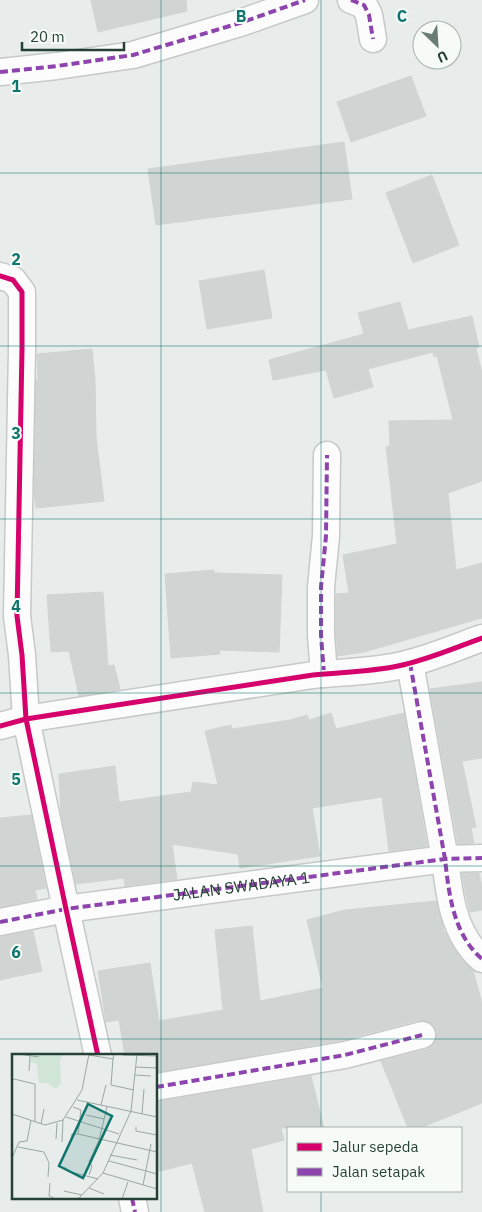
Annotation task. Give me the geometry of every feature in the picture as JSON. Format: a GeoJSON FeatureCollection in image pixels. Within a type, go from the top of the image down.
{"type":"FeatureCollection","features":[{"type":"Feature","properties":{"kind":"street"},"geometry":{"type":"LineString","coordinates":[[0,72],[133,55],[243,22],[305,0]]}},
{"type":"Feature","properties":{"kind":"street"},"geometry":{"type":"LineString","coordinates":[[351,0],[364,5],[369,15],[374,39]]}},
{"type":"Feature","properties":{"kind":"street"},"geometry":{"type":"LineString","coordinates":[[0,276],[13,280],[22,292],[17,616],[22,655],[26,719],[98,1054]]}},
{"type":"Feature","properties":{"kind":"street"},"geometry":{"type":"LineString","coordinates":[[324,674],[321,634],[321,587],[326,536],[327,456]]}},
{"type":"Feature","properties":{"kind":"street"},"geometry":{"type":"LineString","coordinates":[[0,726],[26,719],[324,674],[396,666],[482,638]]}},
{"type":"Feature","properties":{"kind":"street"},"geometry":{"type":"LineString","coordinates":[[410,663],[445,859],[448,891],[455,918],[466,942],[482,959]]}},
{"type":"Feature","properties":{"kind":"street","name":"JALAN SWADAYA 1"},"geometry":{"type":"LineString","coordinates":[[0,922],[66,909],[445,859],[482,858]]}},
{"type":"Feature","properties":{"kind":"street"},"geometry":{"type":"LineString","coordinates":[[158,1087],[345,1055],[422,1035]]}},
{"type":"Feature","properties":{"kind":"building"},"geometry":{"type":"Polygon","coordinates":[[[91,0],[186,0],[187,11],[98,32],[91,0]]]}},
{"type":"Feature","properties":{"kind":"building"},"geometry":{"type":"Polygon","coordinates":[[[411,76],[426,116],[351,142],[337,102],[411,76]]]}},
{"type":"Feature","properties":{"kind":"building"},"geometry":{"type":"Polygon","coordinates":[[[344,142],[352,199],[156,225],[148,169],[344,142]]]}},
{"type":"Feature","properties":{"kind":"building"},"geometry":{"type":"Polygon","coordinates":[[[432,175],[459,245],[413,263],[386,193],[432,175]]]}},
{"type":"Feature","properties":{"kind":"building"},"geometry":{"type":"Polygon","coordinates":[[[264,270],[272,318],[207,329],[199,281],[264,270]]]}},
{"type":"Feature","properties":{"kind":"building"},"geometry":{"type":"Polygon","coordinates":[[[400,302],[408,330],[472,316],[479,347],[476,348],[482,374],[482,481],[448,493],[456,570],[482,563],[482,618],[364,652],[338,656],[336,594],[349,593],[343,555],[397,544],[386,447],[390,446],[389,421],[453,420],[437,356],[434,357],[433,352],[368,369],[373,387],[334,398],[326,370],[273,380],[269,360],[364,334],[358,313],[400,302]]]}},
{"type":"Feature","properties":{"kind":"building"},"geometry":{"type":"Polygon","coordinates":[[[92,349],[95,380],[96,437],[104,501],[36,508],[34,493],[36,380],[38,380],[37,354],[92,349]]]}},
{"type":"Feature","properties":{"kind":"building"},"geometry":{"type":"Polygon","coordinates":[[[214,570],[214,573],[282,575],[279,652],[219,650],[220,654],[171,658],[165,574],[214,570]]]}},
{"type":"Feature","properties":{"kind":"building"},"geometry":{"type":"Polygon","coordinates":[[[103,592],[108,666],[114,665],[120,689],[79,696],[69,651],[51,652],[47,595],[103,592]]]}},
{"type":"Feature","properties":{"kind":"building"},"geometry":{"type":"Polygon","coordinates":[[[482,682],[482,758],[462,761],[476,827],[471,828],[474,843],[458,844],[430,689],[482,682]]]}},
{"type":"Feature","properties":{"kind":"building"},"geometry":{"type":"Polygon","coordinates":[[[331,713],[336,729],[404,713],[427,846],[389,851],[382,797],[312,808],[320,856],[240,868],[238,854],[172,844],[177,879],[125,886],[124,878],[76,884],[61,813],[59,774],[115,766],[119,802],[191,792],[193,782],[218,785],[205,731],[231,725],[232,729],[290,720],[307,715],[309,720],[331,713]]]}},
{"type":"Feature","properties":{"kind":"building"},"geometry":{"type":"Polygon","coordinates":[[[31,815],[46,888],[35,890],[37,899],[0,907],[0,818],[31,815]]]}},
{"type":"Feature","properties":{"kind":"building"},"geometry":{"type":"Polygon","coordinates":[[[479,873],[482,887],[482,910],[470,912],[462,874],[479,873]]]}},
{"type":"Feature","properties":{"kind":"building"},"geometry":{"type":"Polygon","coordinates":[[[436,901],[444,931],[461,959],[473,970],[482,1003],[482,1103],[422,1127],[408,1127],[381,1061],[426,1050],[432,1046],[437,1032],[433,1025],[426,1021],[418,1020],[342,1040],[158,1072],[158,1054],[125,1054],[119,1020],[106,1022],[98,971],[150,963],[159,1021],[223,1010],[215,930],[252,926],[260,1001],[323,988],[307,920],[345,910],[436,901]]]}},
{"type":"Feature","properties":{"kind":"building"},"geometry":{"type":"Polygon","coordinates":[[[33,931],[42,971],[0,980],[0,937],[33,931]]]}},
{"type":"Feature","properties":{"kind":"building"},"geometry":{"type":"Polygon","coordinates":[[[311,1076],[324,1127],[281,1128],[284,1140],[251,1149],[263,1212],[205,1212],[192,1163],[158,1172],[158,1102],[311,1076]]]}},
{"type":"Feature","properties":{"kind":"marked path"},"geometry":{"type":"LineString","coordinates":[[0,72],[133,55],[243,22],[305,0]]}},
{"type":"Feature","properties":{"kind":"marked path"},"geometry":{"type":"LineString","coordinates":[[351,0],[364,5],[369,15],[373,39]]}},
{"type":"Feature","properties":{"kind":"marked path"},"geometry":{"type":"LineString","coordinates":[[324,674],[321,635],[321,587],[326,536],[327,455]]}},
{"type":"Feature","properties":{"kind":"marked path"},"geometry":{"type":"LineString","coordinates":[[410,663],[454,913],[465,938],[482,959]]}},
{"type":"Feature","properties":{"kind":"marked path"},"geometry":{"type":"LineString","coordinates":[[0,922],[66,909],[445,859],[482,858]]}},
{"type":"Feature","properties":{"kind":"marked path"},"geometry":{"type":"LineString","coordinates":[[158,1087],[345,1055],[422,1035]]}},
{"type":"Feature","properties":{"kind":"marked path"},"geometry":{"type":"LineString","coordinates":[[132,1200],[135,1212]]}},
{"type":"Feature","properties":{"kind":"cycle path"},"geometry":{"type":"LineString","coordinates":[[0,276],[13,280],[22,292],[17,616],[22,655],[26,719],[98,1054]]}},
{"type":"Feature","properties":{"kind":"cycle path"},"geometry":{"type":"LineString","coordinates":[[0,726],[26,719],[313,675],[387,668],[440,654],[482,638]]}}]}
